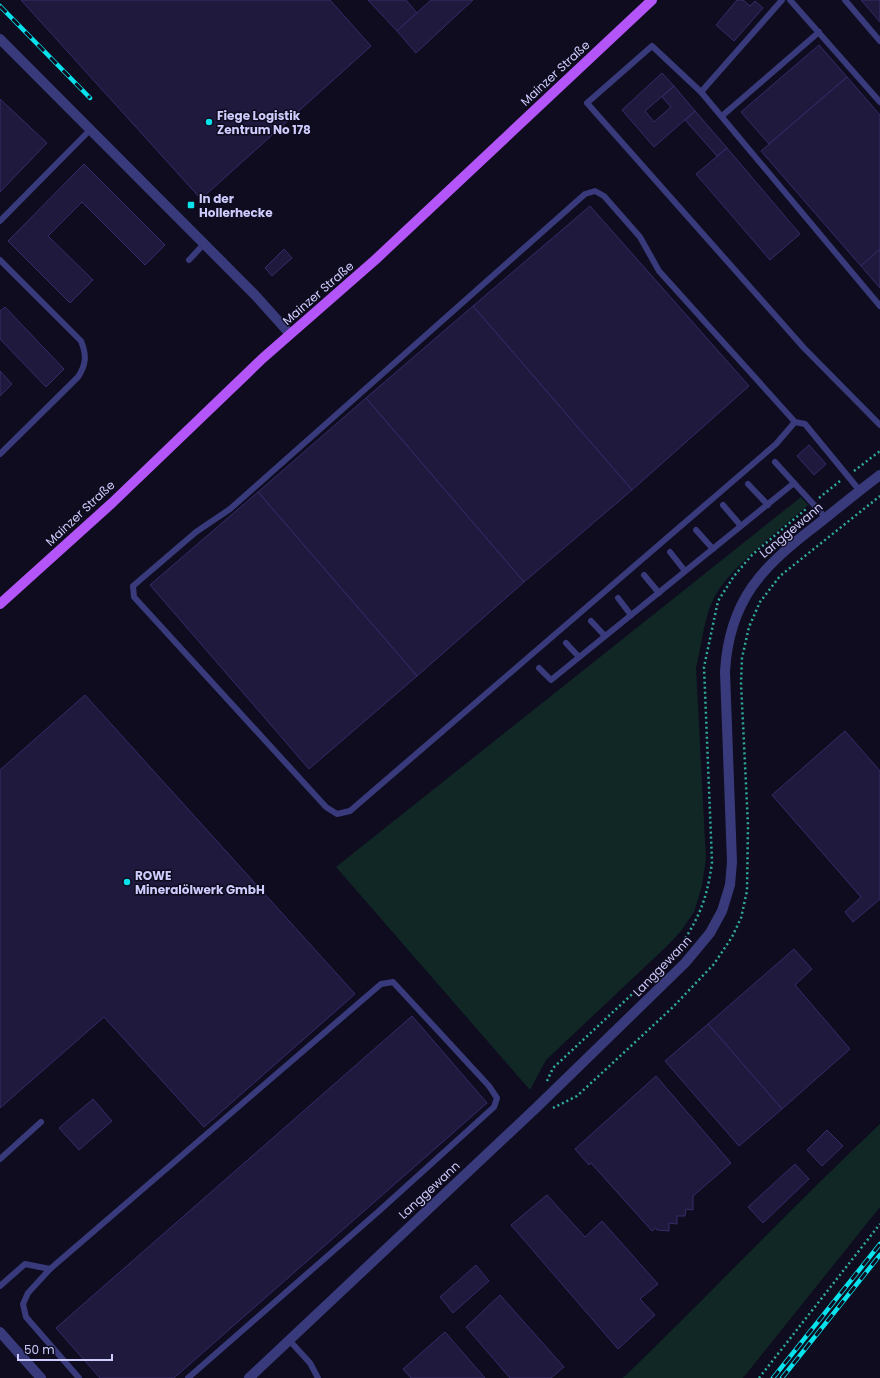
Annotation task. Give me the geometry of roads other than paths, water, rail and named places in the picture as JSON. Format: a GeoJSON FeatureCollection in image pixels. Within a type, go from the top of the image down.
{"type":"FeatureCollection","features":[{"type":"Feature","properties":{"kind":"main road","name":"Mainzer Straße"},"geometry":{"type":"LineString","coordinates":[[0,604],[112,503],[228,390],[375,260],[652,0]]}},
{"type":"Feature","properties":{"kind":"street"},"geometry":{"type":"LineString","coordinates":[[0,39],[203,245],[255,295],[290,334]]}},
{"type":"Feature","properties":{"kind":"street","name":"Langgewann"},"geometry":{"type":"LineString","coordinates":[[248,1378],[611,1035],[685,963],[710,933],[722,911],[730,885],[732,862],[725,672],[726,653],[731,632],[745,597],[765,568],[778,555],[880,475]]}},
{"type":"Feature","properties":{"kind":"street"},"geometry":{"type":"LineString","coordinates":[[0,1332],[41,1378]]}},
{"type":"Feature","properties":{"kind":"lane"},"geometry":{"type":"LineString","coordinates":[[701,92],[782,0]]}},
{"type":"Feature","properties":{"kind":"lane"},"geometry":{"type":"LineString","coordinates":[[790,0],[880,102]]}},
{"type":"Feature","properties":{"kind":"lane"},"geometry":{"type":"LineString","coordinates":[[845,0],[880,41]]}},
{"type":"Feature","properties":{"kind":"lane"},"geometry":{"type":"LineString","coordinates":[[722,116],[819,32]]}},
{"type":"Feature","properties":{"kind":"lane"},"geometry":{"type":"LineString","coordinates":[[880,306],[701,92],[652,46],[587,103],[804,348],[880,424]]}},
{"type":"Feature","properties":{"kind":"lane"},"geometry":{"type":"LineString","coordinates":[[0,221],[90,130]]}},
{"type":"Feature","properties":{"kind":"lane"},"geometry":{"type":"LineString","coordinates":[[795,422],[776,444],[350,811],[337,814],[326,807],[134,597],[133,586],[196,532],[230,509],[585,194],[595,191],[604,196],[640,237],[659,271],[795,422],[805,424],[860,490]]}},
{"type":"Feature","properties":{"kind":"lane"},"geometry":{"type":"LineString","coordinates":[[189,260],[203,245]]}},
{"type":"Feature","properties":{"kind":"lane"},"geometry":{"type":"LineString","coordinates":[[0,260],[81,341],[85,350],[83,369],[78,377],[0,454]]}},
{"type":"Feature","properties":{"kind":"lane"},"geometry":{"type":"LineString","coordinates":[[775,462],[826,518]]}},
{"type":"Feature","properties":{"kind":"lane"},"geometry":{"type":"LineString","coordinates":[[539,668],[551,680],[794,483]]}},
{"type":"Feature","properties":{"kind":"lane"},"geometry":{"type":"LineString","coordinates":[[748,484],[768,505]]}},
{"type":"Feature","properties":{"kind":"lane"},"geometry":{"type":"LineString","coordinates":[[723,505],[741,526]]}},
{"type":"Feature","properties":{"kind":"lane"},"geometry":{"type":"LineString","coordinates":[[696,530],[713,549]]}},
{"type":"Feature","properties":{"kind":"lane"},"geometry":{"type":"LineString","coordinates":[[670,552],[685,571]]}},
{"type":"Feature","properties":{"kind":"lane"},"geometry":{"type":"LineString","coordinates":[[644,575],[658,593]]}},
{"type":"Feature","properties":{"kind":"lane"},"geometry":{"type":"LineString","coordinates":[[618,598],[631,615]]}},
{"type":"Feature","properties":{"kind":"lane"},"geometry":{"type":"LineString","coordinates":[[591,621],[605,636]]}},
{"type":"Feature","properties":{"kind":"lane"},"geometry":{"type":"LineString","coordinates":[[566,643],[579,657]]}},
{"type":"Feature","properties":{"kind":"lane"},"geometry":{"type":"LineString","coordinates":[[80,1378],[26,1317],[23,1304],[28,1293],[50,1269],[381,984],[393,982],[489,1086],[496,1098],[494,1107],[379,1212],[188,1378]]}},
{"type":"Feature","properties":{"kind":"lane"},"geometry":{"type":"LineString","coordinates":[[0,1158],[40,1122]]}},
{"type":"Feature","properties":{"kind":"lane"},"geometry":{"type":"LineString","coordinates":[[0,1286],[25,1264],[50,1269]]}},
{"type":"Feature","properties":{"kind":"lane"},"geometry":{"type":"LineString","coordinates":[[289,1340],[310,1363],[318,1378]]}},
{"type":"Feature","properties":{"kind":"railway"},"geometry":{"type":"LineString","coordinates":[[0,6],[90,98]]}},
{"type":"Feature","properties":{"kind":"railway"},"geometry":{"type":"LineString","coordinates":[[773,1378],[880,1244]]}},
{"type":"Feature","properties":{"kind":"railway"},"geometry":{"type":"LineString","coordinates":[[782,1378],[880,1255]]}},
{"type":"Feature","properties":{"kind":"place","name":"Fiege Logistik Zentrum No 178"},"geometry":{"type":"Point","coordinates":[209,122]}},
{"type":"Feature","properties":{"kind":"place","name":"In der Hollerhecke"},"geometry":{"type":"Point","coordinates":[191,205]}},
{"type":"Feature","properties":{"kind":"place","name":"ROWE Mineralölwerk GmbH"},"geometry":{"type":"Point","coordinates":[127,882]}}]}
